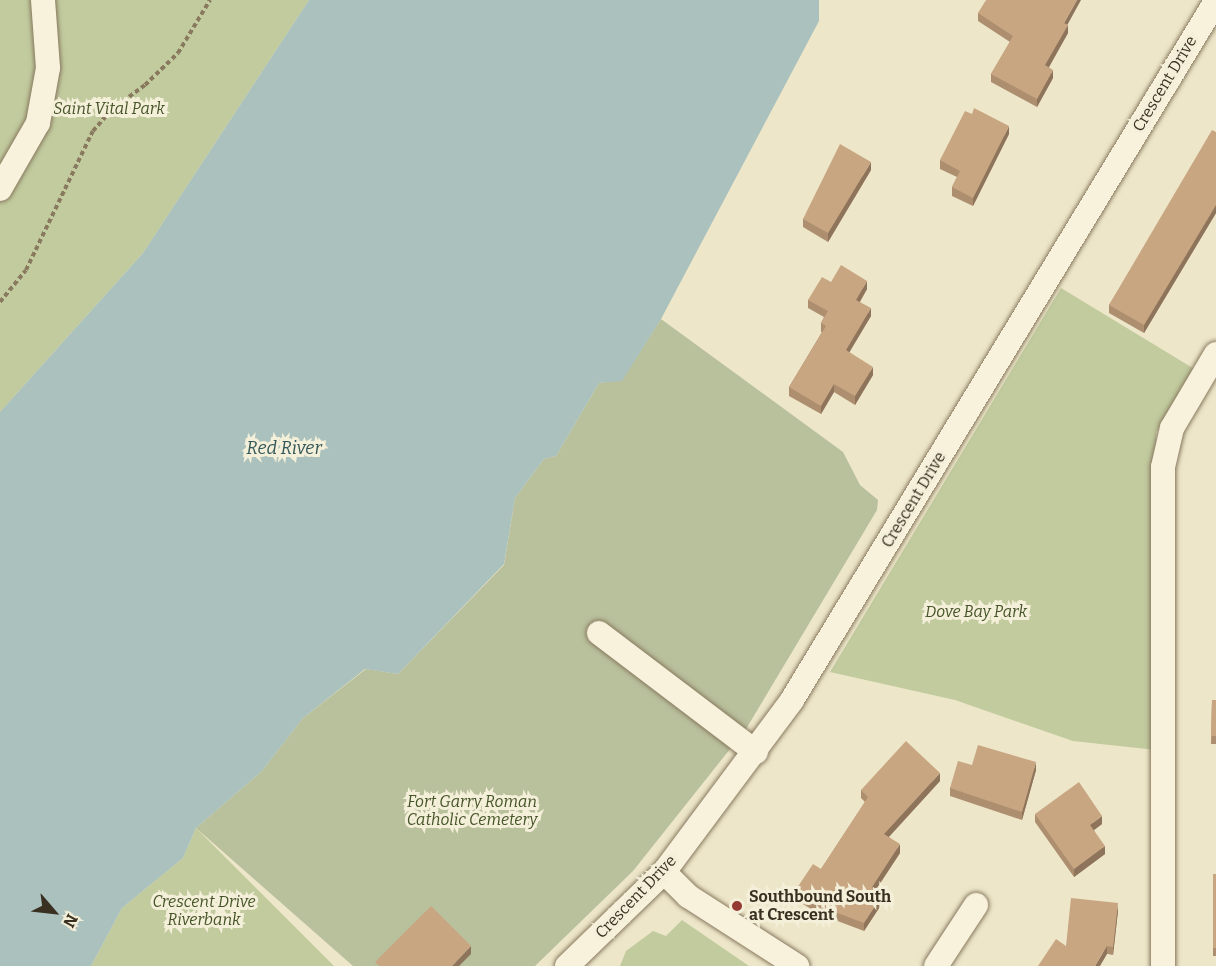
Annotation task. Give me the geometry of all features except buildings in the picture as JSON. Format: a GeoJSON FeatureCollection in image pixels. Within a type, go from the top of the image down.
{"type":"FeatureCollection","features":[{"type":"Feature","properties":{"kind":"street"},"geometry":{"type":"LineString","coordinates":[[0,189],[38,123],[48,68],[43,0]]}},
{"type":"Feature","properties":{"kind":"street","name":"Crescent Drive"},"geometry":{"type":"LineString","coordinates":[[567,966],[664,872],[756,752],[792,700],[1216,1]]}},
{"type":"Feature","properties":{"kind":"street"},"geometry":{"type":"LineString","coordinates":[[1163,966],[1163,467],[1172,428],[1216,354]]}},
{"type":"Feature","properties":{"kind":"street"},"geometry":{"type":"LineString","coordinates":[[599,633],[756,752]]}},
{"type":"Feature","properties":{"kind":"street"},"geometry":{"type":"LineString","coordinates":[[664,872],[688,896],[797,966]]}},
{"type":"Feature","properties":{"kind":"street"},"geometry":{"type":"LineString","coordinates":[[936,966],[976,905]]}},
{"type":"Feature","properties":{"kind":"path"},"geometry":{"type":"LineString","coordinates":[[0,302],[26,270],[93,131],[111,110],[145,85],[178,53],[210,0]]}},
{"type":"Feature","properties":{"kind":"green space","name":"Saint Vital Park"},"geometry":{"type":"Polygon","coordinates":[[[0,0],[309,0],[143,253],[0,412],[0,0]]]}},
{"type":"Feature","properties":{"kind":"green space","name":"Dove Bay Park"},"geometry":{"type":"Polygon","coordinates":[[[1061,288],[1196,370],[1156,432],[1156,750],[1073,741],[955,700],[830,672],[1061,288]]]}},
{"type":"Feature","properties":{"kind":"green space","name":"Fort Garry Roman Catholic Cemetery"},"geometry":{"type":"Polygon","coordinates":[[[661,319],[843,452],[860,485],[878,500],[877,510],[746,729],[633,871],[535,966],[353,966],[196,828],[262,771],[303,718],[366,669],[398,674],[504,565],[515,498],[544,459],[556,456],[599,383],[622,380],[661,319]]]}},
{"type":"Feature","properties":{"kind":"green space","name":"Crescent Drive Riverbank"},"geometry":{"type":"Polygon","coordinates":[[[196,828],[334,966],[91,966],[122,908],[183,858],[196,828]]]}},
{"type":"Feature","properties":{"kind":"green space"},"geometry":{"type":"Polygon","coordinates":[[[682,920],[749,966],[620,966],[626,951],[653,931],[666,936],[682,920]]]}},
{"type":"Feature","properties":{"kind":"water","name":"Red River"},"geometry":{"type":"Polygon","coordinates":[[[309,0],[819,0],[819,21],[661,319],[622,381],[599,383],[556,456],[544,459],[515,498],[504,564],[398,674],[365,669],[303,718],[262,771],[196,828],[183,858],[122,908],[91,966],[0,966],[0,412],[143,253],[309,0]]]}},
{"type":"Feature","properties":{"kind":"place","name":"Southbound South at Crescent"},"geometry":{"type":"Point","coordinates":[737,906]}}]}
